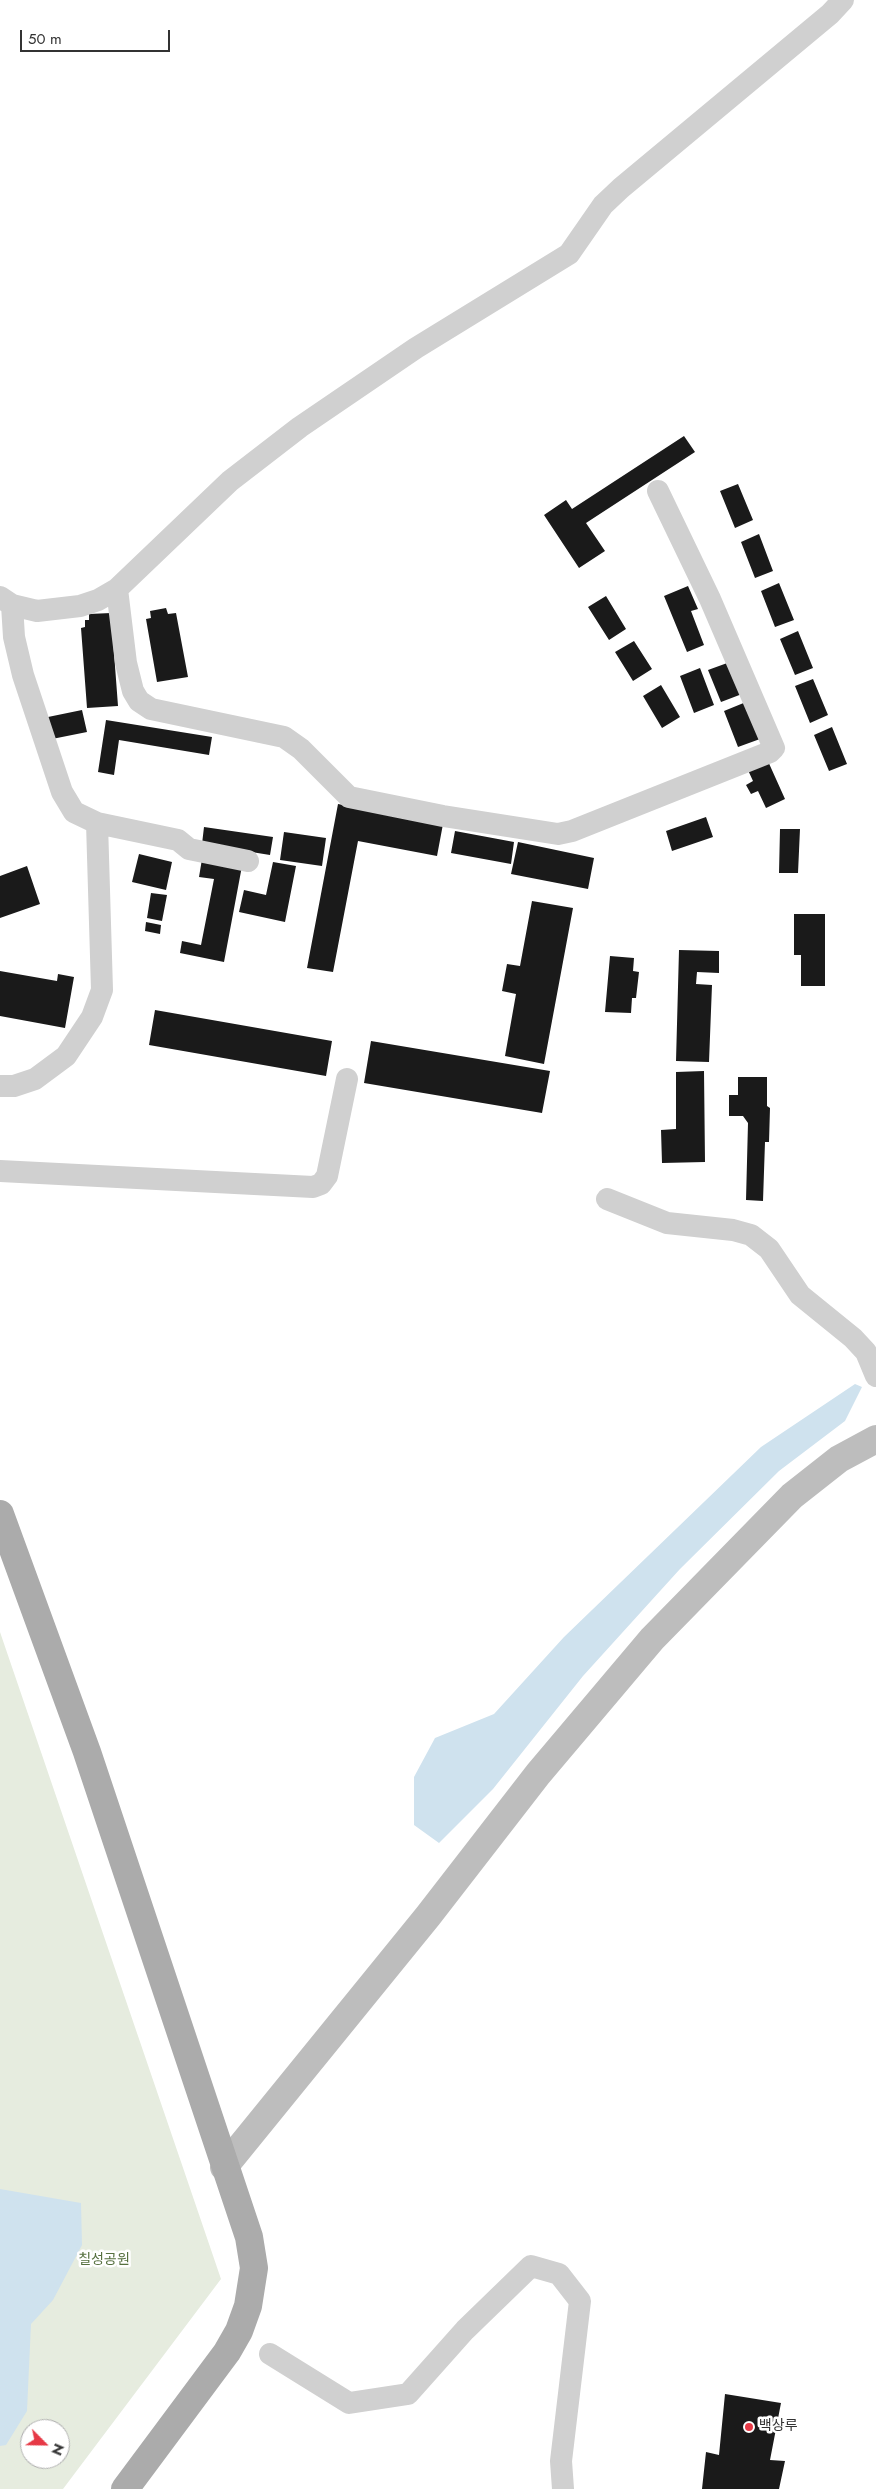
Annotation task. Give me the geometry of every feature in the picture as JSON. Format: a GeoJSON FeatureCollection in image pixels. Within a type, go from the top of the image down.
{"type":"FeatureCollection","features":[{"type":"Feature","properties":{"kind":"main road"},"geometry":{"type":"LineString","coordinates":[[0,1514],[87,1752],[224,2167],[249,2237],[254,2268],[248,2306],[239,2331],[227,2352],[125,2489]]}},
{"type":"Feature","properties":{"kind":"street"},"geometry":{"type":"LineString","coordinates":[[6,601],[37,612],[80,606],[98,600],[117,589],[230,481],[300,427],[416,348],[570,254],[603,206],[621,188],[830,14],[843,0]]}},
{"type":"Feature","properties":{"kind":"street"},"geometry":{"type":"LineString","coordinates":[[117,589],[126,663],[139,701],[151,709],[284,737],[301,749],[349,796],[453,818],[558,834],[572,831],[770,752],[774,748],[710,599],[658,491]]}},
{"type":"Feature","properties":{"kind":"street"},"geometry":{"type":"LineString","coordinates":[[6,601],[23,675],[62,792],[74,812],[97,823],[178,840],[188,850],[248,862]]}},
{"type":"Feature","properties":{"kind":"street"},"geometry":{"type":"LineString","coordinates":[[0,1086],[14,1086],[35,1079],[66,1056],[92,1017],[102,990],[97,823]]}},
{"type":"Feature","properties":{"kind":"street"},"geometry":{"type":"LineString","coordinates":[[0,1171],[312,1187],[321,1184],[327,1176],[348,1079]]}},
{"type":"Feature","properties":{"kind":"street"},"geometry":{"type":"LineString","coordinates":[[607,1199],[667,1223],[733,1230],[751,1235],[769,1249],[800,1295],[853,1338],[866,1352],[876,1376]]}},
{"type":"Feature","properties":{"kind":"street"},"geometry":{"type":"LineString","coordinates":[[224,2167],[428,1916],[538,1774],[652,1639],[792,1496],[840,1459],[876,1439]]}},
{"type":"Feature","properties":{"kind":"street"},"geometry":{"type":"LineString","coordinates":[[270,2354],[349,2403],[408,2394],[465,2330],[531,2266],[559,2274],[580,2301],[561,2461],[563,2489]]}},
{"type":"Feature","properties":{"kind":"green space","name":"칠성공원"},"geometry":{"type":"Polygon","coordinates":[[[0,1632],[221,2279],[63,2489],[0,2489],[0,1632]]]}},
{"type":"Feature","properties":{"kind":"water"},"geometry":{"type":"Polygon","coordinates":[[[855,1384],[862,1387],[845,1421],[779,1471],[680,1569],[583,1676],[493,1789],[439,1843],[414,1825],[414,1777],[435,1738],[494,1714],[564,1637],[761,1447],[855,1384]]]}},
{"type":"Feature","properties":{"kind":"water"},"geometry":{"type":"Polygon","coordinates":[[[0,2189],[81,2203],[82,2245],[53,2300],[31,2324],[27,2411],[22,2419],[20,2419],[20,2422],[6,2445],[0,2446],[0,2189]]]}},
{"type":"Feature","properties":{"kind":"building"},"geometry":{"type":"Polygon","coordinates":[[[684,436],[695,452],[586,523],[605,551],[579,568],[544,515],[566,500],[572,509],[684,436]]]}},
{"type":"Feature","properties":{"kind":"building"},"geometry":{"type":"Polygon","coordinates":[[[738,484],[753,520],[735,528],[720,491],[738,484]]]}},
{"type":"Feature","properties":{"kind":"building"},"geometry":{"type":"Polygon","coordinates":[[[759,534],[773,571],[755,578],[741,542],[759,534]]]}},
{"type":"Feature","properties":{"kind":"building"},"geometry":{"type":"Polygon","coordinates":[[[779,583],[794,620],[775,627],[761,591],[779,583]]]}},
{"type":"Feature","properties":{"kind":"building"},"geometry":{"type":"Polygon","coordinates":[[[688,586],[698,609],[691,611],[704,645],[687,652],[664,596],[688,586]]]}},
{"type":"Feature","properties":{"kind":"building"},"geometry":{"type":"Polygon","coordinates":[[[606,596],[626,629],[609,640],[588,607],[606,596]]]}},
{"type":"Feature","properties":{"kind":"building"},"geometry":{"type":"Polygon","coordinates":[[[166,608],[168,614],[176,613],[188,677],[157,682],[146,619],[151,618],[150,611],[166,608]]]}},
{"type":"Feature","properties":{"kind":"building"},"geometry":{"type":"Polygon","coordinates":[[[111,613],[118,706],[87,708],[81,628],[85,627],[85,620],[89,620],[89,614],[111,613]]]}},
{"type":"Feature","properties":{"kind":"building"},"geometry":{"type":"Polygon","coordinates":[[[798,631],[813,668],[795,675],[780,639],[798,631]]]}},
{"type":"Feature","properties":{"kind":"building"},"geometry":{"type":"Polygon","coordinates":[[[634,641],[652,669],[633,681],[615,652],[634,641]]]}},
{"type":"Feature","properties":{"kind":"building"},"geometry":{"type":"Polygon","coordinates":[[[730,662],[742,694],[721,702],[708,670],[730,662]]]}},
{"type":"Feature","properties":{"kind":"building"},"geometry":{"type":"Polygon","coordinates":[[[700,668],[714,705],[694,713],[680,676],[700,668]]]}},
{"type":"Feature","properties":{"kind":"building"},"geometry":{"type":"Polygon","coordinates":[[[813,679],[828,715],[810,723],[795,686],[813,679]]]}},
{"type":"Feature","properties":{"kind":"building"},"geometry":{"type":"Polygon","coordinates":[[[661,685],[680,717],[662,728],[643,696],[661,685]]]}},
{"type":"Feature","properties":{"kind":"building"},"geometry":{"type":"Polygon","coordinates":[[[746,702],[760,739],[738,747],[724,711],[746,702]]]}},
{"type":"Feature","properties":{"kind":"building"},"geometry":{"type":"Polygon","coordinates":[[[82,710],[87,732],[52,739],[48,717],[82,710]]]}},
{"type":"Feature","properties":{"kind":"building"},"geometry":{"type":"Polygon","coordinates":[[[106,720],[212,737],[209,755],[119,740],[114,775],[98,772],[106,720]]]}},
{"type":"Feature","properties":{"kind":"building"},"geometry":{"type":"Polygon","coordinates":[[[832,727],[847,764],[829,771],[814,735],[832,727]]]}},
{"type":"Feature","properties":{"kind":"building"},"geometry":{"type":"Polygon","coordinates":[[[767,759],[785,799],[766,808],[758,791],[751,794],[746,785],[753,781],[747,768],[767,759]]]}},
{"type":"Feature","properties":{"kind":"building"},"geometry":{"type":"Polygon","coordinates":[[[338,804],[443,824],[437,856],[358,841],[333,972],[307,968],[338,804]]]}},
{"type":"Feature","properties":{"kind":"building"},"geometry":{"type":"Polygon","coordinates":[[[706,817],[713,837],[672,851],[666,831],[706,817]]]}},
{"type":"Feature","properties":{"kind":"building"},"geometry":{"type":"Polygon","coordinates":[[[204,827],[273,837],[270,855],[202,844],[204,827]]]}},
{"type":"Feature","properties":{"kind":"building"},"geometry":{"type":"Polygon","coordinates":[[[780,829],[800,829],[798,873],[779,873],[780,829]]]}},
{"type":"Feature","properties":{"kind":"building"},"geometry":{"type":"Polygon","coordinates":[[[455,831],[514,842],[511,864],[451,853],[455,831]]]}},
{"type":"Feature","properties":{"kind":"building"},"geometry":{"type":"Polygon","coordinates":[[[284,832],[326,838],[322,866],[280,860],[284,832]]]}},
{"type":"Feature","properties":{"kind":"building"},"geometry":{"type":"Polygon","coordinates":[[[518,842],[594,858],[588,889],[511,874],[518,842]]]}},
{"type":"Feature","properties":{"kind":"building"},"geometry":{"type":"Polygon","coordinates":[[[139,854],[172,862],[166,890],[132,882],[139,854]]]}},
{"type":"Feature","properties":{"kind":"building"},"geometry":{"type":"Polygon","coordinates":[[[202,859],[242,866],[224,962],[180,953],[182,941],[201,945],[214,879],[199,877],[202,859]]]}},
{"type":"Feature","properties":{"kind":"building"},"geometry":{"type":"Polygon","coordinates":[[[273,862],[296,866],[285,922],[239,912],[244,890],[266,895],[273,862]]]}},
{"type":"Feature","properties":{"kind":"building"},"geometry":{"type":"Polygon","coordinates":[[[27,866],[40,904],[0,918],[0,876],[27,866]]]}},
{"type":"Feature","properties":{"kind":"building"},"geometry":{"type":"Polygon","coordinates":[[[151,893],[167,895],[162,921],[147,918],[151,893]]]}},
{"type":"Feature","properties":{"kind":"building"},"geometry":{"type":"Polygon","coordinates":[[[532,901],[573,908],[544,1064],[505,1056],[516,994],[502,991],[507,964],[520,966],[532,901]]]}},
{"type":"Feature","properties":{"kind":"building"},"geometry":{"type":"Polygon","coordinates":[[[794,914],[825,914],[825,986],[801,986],[801,955],[794,955],[794,914]]]}},
{"type":"Feature","properties":{"kind":"building"},"geometry":{"type":"Polygon","coordinates":[[[146,922],[161,925],[160,934],[145,931],[146,922]]]}},
{"type":"Feature","properties":{"kind":"building"},"geometry":{"type":"Polygon","coordinates":[[[679,950],[719,951],[719,973],[697,972],[696,984],[712,985],[709,1062],[676,1061],[679,950]]]}},
{"type":"Feature","properties":{"kind":"building"},"geometry":{"type":"Polygon","coordinates":[[[610,956],[634,958],[633,971],[639,972],[636,998],[632,998],[631,1013],[605,1012],[610,956]]]}},
{"type":"Feature","properties":{"kind":"building"},"geometry":{"type":"Polygon","coordinates":[[[0,971],[57,981],[58,974],[74,977],[65,1028],[0,1016],[0,971]]]}},
{"type":"Feature","properties":{"kind":"building"},"geometry":{"type":"Polygon","coordinates":[[[155,1010],[332,1041],[326,1076],[149,1045],[155,1010]]]}},
{"type":"Feature","properties":{"kind":"building"},"geometry":{"type":"Polygon","coordinates":[[[371,1041],[550,1071],[542,1113],[364,1083],[371,1041]]]}},
{"type":"Feature","properties":{"kind":"building"},"geometry":{"type":"Polygon","coordinates":[[[704,1071],[705,1162],[662,1163],[661,1130],[676,1129],[676,1072],[704,1071]]]}},
{"type":"Feature","properties":{"kind":"building"},"geometry":{"type":"Polygon","coordinates":[[[738,1077],[767,1077],[767,1106],[770,1108],[769,1142],[765,1142],[763,1201],[746,1200],[748,1123],[743,1116],[729,1116],[729,1095],[738,1095],[738,1077]]]}},
{"type":"Feature","properties":{"kind":"building","name":"백상루"},"geometry":{"type":"Polygon","coordinates":[[[725,2394],[781,2403],[770,2460],[785,2461],[779,2489],[702,2489],[706,2452],[719,2455],[725,2394]]]}},
{"type":"Feature","properties":{"kind":"place","name":"백상루"},"geometry":{"type":"Point","coordinates":[749,2427]}}]}
